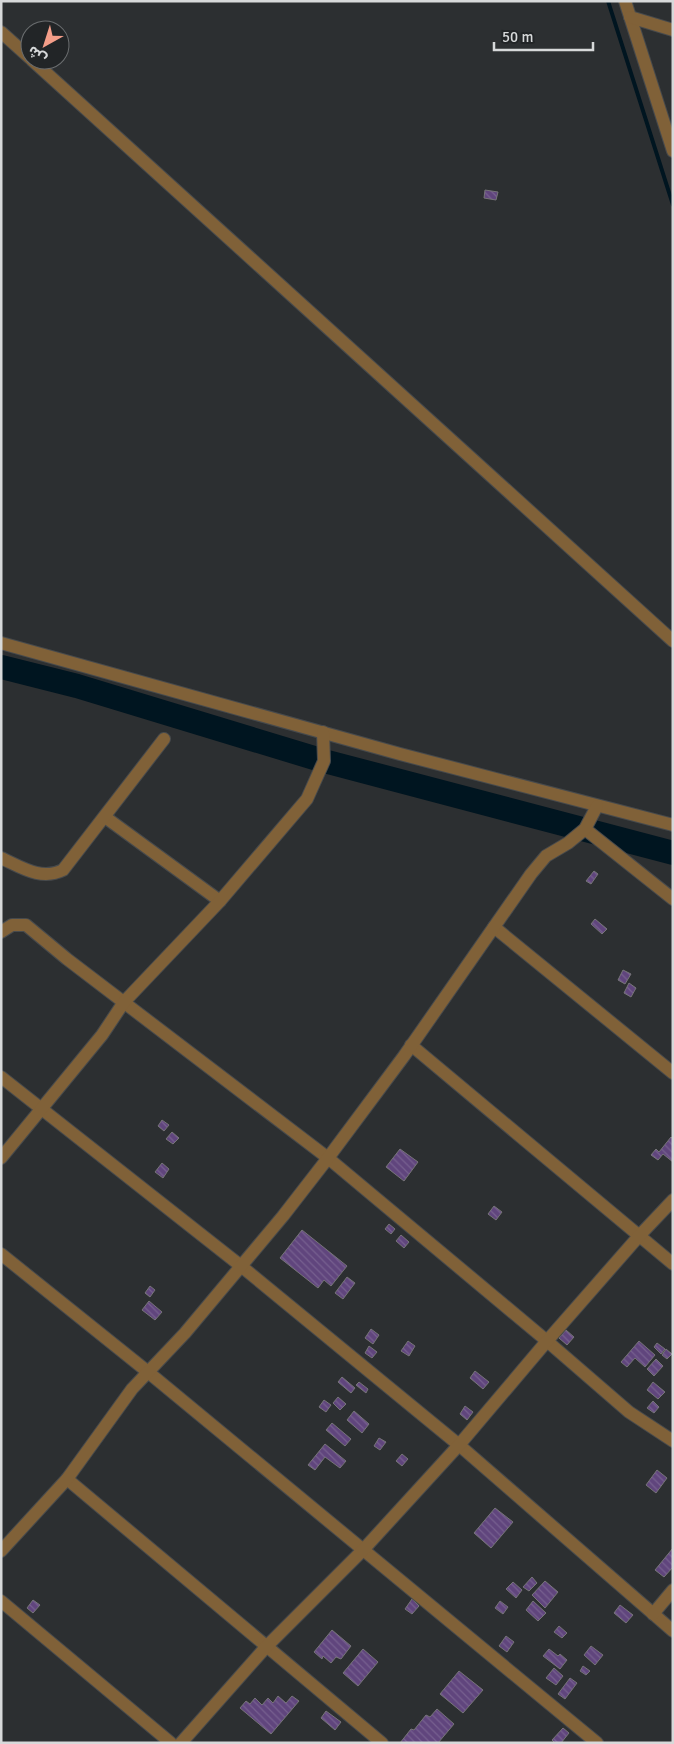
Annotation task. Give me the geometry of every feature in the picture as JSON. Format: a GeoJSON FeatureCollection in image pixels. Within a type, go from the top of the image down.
{"type":"FeatureCollection","features":[{"type":"Feature","properties":{"kind":"street"},"geometry":{"type":"LineString","coordinates":[[625,1],[673,151]]}},
{"type":"Feature","properties":{"kind":"street"},"geometry":{"type":"LineString","coordinates":[[630,17],[673,30]]}},
{"type":"Feature","properties":{"kind":"street"},"geometry":{"type":"LineString","coordinates":[[1,32],[20,49]]}},
{"type":"Feature","properties":{"kind":"street"},"geometry":{"type":"LineString","coordinates":[[43,70],[673,641]]}},
{"type":"Feature","properties":{"kind":"street"},"geometry":{"type":"LineString","coordinates":[[1,643],[323,732],[673,825]]}},
{"type":"Feature","properties":{"kind":"street"},"geometry":{"type":"LineString","coordinates":[[1,1158],[102,1035],[124,1002],[220,900],[307,799],[324,761],[323,732]]}},
{"type":"Feature","properties":{"kind":"street"},"geometry":{"type":"LineString","coordinates":[[1,858],[42,875],[56,874],[63,870],[164,739]]}},
{"type":"Feature","properties":{"kind":"street"},"geometry":{"type":"LineString","coordinates":[[1,1551],[67,1479],[132,1389],[185,1332],[241,1266],[328,1158],[546,856],[585,830],[597,806]]}},
{"type":"Feature","properties":{"kind":"street"},"geometry":{"type":"LineString","coordinates":[[105,817],[220,900]]}},
{"type":"Feature","properties":{"kind":"street"},"geometry":{"type":"LineString","coordinates":[[585,830],[673,899]]}},
{"type":"Feature","properties":{"kind":"street"},"geometry":{"type":"LineString","coordinates":[[1,932],[12,925],[26,925],[67,959],[328,1158],[629,1412],[673,1441]]}},
{"type":"Feature","properties":{"kind":"street"},"geometry":{"type":"LineString","coordinates":[[494,927],[673,1073]]}},
{"type":"Feature","properties":{"kind":"street"},"geometry":{"type":"LineString","coordinates":[[411,1045],[673,1264]]}},
{"type":"Feature","properties":{"kind":"street"},"geometry":{"type":"LineString","coordinates":[[1,1077],[241,1266],[459,1445],[673,1631]]}},
{"type":"Feature","properties":{"kind":"street"},"geometry":{"type":"LineString","coordinates":[[181,1743],[266,1647],[363,1550],[459,1445],[547,1341],[673,1200]]}},
{"type":"Feature","properties":{"kind":"street"},"geometry":{"type":"LineString","coordinates":[[1,1254],[148,1372],[597,1743]]}},
{"type":"Feature","properties":{"kind":"street"},"geometry":{"type":"LineString","coordinates":[[67,1479],[382,1743]]}},
{"type":"Feature","properties":{"kind":"street"},"geometry":{"type":"LineString","coordinates":[[653,1614],[673,1590]]}},
{"type":"Feature","properties":{"kind":"street"},"geometry":{"type":"LineString","coordinates":[[1,1601],[171,1743]]}},
{"type":"Feature","properties":{"kind":"building"},"geometry":{"type":"Polygon","coordinates":[[[485,190],[498,192],[496,200],[484,198],[485,190]]]}},
{"type":"Feature","properties":{"kind":"building"},"geometry":{"type":"Polygon","coordinates":[[[594,871],[598,874],[591,884],[586,881],[594,871]]]}},
{"type":"Feature","properties":{"kind":"building"},"geometry":{"type":"Polygon","coordinates":[[[595,919],[607,929],[602,934],[591,924],[595,919]]]}},
{"type":"Feature","properties":{"kind":"building"},"geometry":{"type":"Polygon","coordinates":[[[623,970],[631,974],[625,984],[618,980],[623,970]]]}},
{"type":"Feature","properties":{"kind":"building"},"geometry":{"type":"Polygon","coordinates":[[[629,983],[636,988],[631,997],[624,993],[629,983]]]}},
{"type":"Feature","properties":{"kind":"building"},"geometry":{"type":"Polygon","coordinates":[[[162,1120],[169,1125],[164,1131],[158,1126],[162,1120]]]}},
{"type":"Feature","properties":{"kind":"building"},"geometry":{"type":"Polygon","coordinates":[[[172,1132],[179,1138],[173,1144],[166,1139],[172,1132]]]}},
{"type":"Feature","properties":{"kind":"building"},"geometry":{"type":"Polygon","coordinates":[[[671,1137],[673,1139],[673,1162],[663,1154],[658,1160],[651,1155],[656,1149],[659,1152],[671,1137]]]}},
{"type":"Feature","properties":{"kind":"building"},"geometry":{"type":"Polygon","coordinates":[[[400,1149],[418,1162],[404,1181],[386,1167],[400,1149]]]}},
{"type":"Feature","properties":{"kind":"building"},"geometry":{"type":"Polygon","coordinates":[[[162,1163],[169,1169],[163,1178],[155,1172],[162,1163]]]}},
{"type":"Feature","properties":{"kind":"building"},"geometry":{"type":"Polygon","coordinates":[[[494,1206],[502,1212],[496,1220],[488,1214],[494,1206]]]}},
{"type":"Feature","properties":{"kind":"building"},"geometry":{"type":"Polygon","coordinates":[[[389,1224],[395,1229],[391,1234],[385,1229],[389,1224]]]}},
{"type":"Feature","properties":{"kind":"building"},"geometry":{"type":"Polygon","coordinates":[[[302,1230],[347,1266],[331,1286],[324,1280],[318,1288],[280,1258],[302,1230]]]}},
{"type":"Feature","properties":{"kind":"building"},"geometry":{"type":"Polygon","coordinates":[[[401,1235],[409,1242],[404,1248],[396,1241],[401,1235]]]}},
{"type":"Feature","properties":{"kind":"building"},"geometry":{"type":"Polygon","coordinates":[[[347,1277],[355,1283],[343,1299],[335,1293],[347,1277]]]}},
{"type":"Feature","properties":{"kind":"building"},"geometry":{"type":"Polygon","coordinates":[[[150,1286],[155,1290],[150,1297],[145,1293],[150,1286]]]}},
{"type":"Feature","properties":{"kind":"building"},"geometry":{"type":"Polygon","coordinates":[[[149,1301],[162,1312],[155,1320],[142,1310],[149,1301]]]}},
{"type":"Feature","properties":{"kind":"building"},"geometry":{"type":"Polygon","coordinates":[[[371,1329],[379,1335],[373,1344],[365,1338],[371,1329]]]}},
{"type":"Feature","properties":{"kind":"building"},"geometry":{"type":"Polygon","coordinates":[[[566,1330],[574,1337],[567,1345],[559,1338],[566,1330]]]}},
{"type":"Feature","properties":{"kind":"building"},"geometry":{"type":"Polygon","coordinates":[[[408,1341],[415,1346],[409,1356],[401,1351],[408,1341]]]}},
{"type":"Feature","properties":{"kind":"building"},"geometry":{"type":"Polygon","coordinates":[[[639,1341],[655,1355],[645,1367],[635,1358],[627,1367],[621,1362],[639,1341]]]}},
{"type":"Feature","properties":{"kind":"building"},"geometry":{"type":"Polygon","coordinates":[[[657,1343],[665,1349],[661,1354],[654,1347],[657,1343]]]}},
{"type":"Feature","properties":{"kind":"building"},"geometry":{"type":"Polygon","coordinates":[[[369,1346],[377,1352],[372,1358],[365,1353],[369,1346]]]}},
{"type":"Feature","properties":{"kind":"building"},"geometry":{"type":"Polygon","coordinates":[[[666,1349],[672,1354],[667,1359],[662,1355],[666,1349]]]}},
{"type":"Feature","properties":{"kind":"building"},"geometry":{"type":"Polygon","coordinates":[[[656,1359],[663,1366],[654,1376],[647,1369],[656,1359]]]}},
{"type":"Feature","properties":{"kind":"building"},"geometry":{"type":"Polygon","coordinates":[[[475,1371],[489,1382],[483,1389],[470,1378],[475,1371]]]}},
{"type":"Feature","properties":{"kind":"building"},"geometry":{"type":"Polygon","coordinates":[[[342,1377],[355,1388],[351,1393],[338,1382],[342,1377]]]}},
{"type":"Feature","properties":{"kind":"building"},"geometry":{"type":"Polygon","coordinates":[[[359,1382],[368,1389],[366,1393],[356,1385],[359,1382]]]}},
{"type":"Feature","properties":{"kind":"building"},"geometry":{"type":"Polygon","coordinates":[[[653,1382],[665,1392],[658,1399],[647,1390],[653,1382]]]}},
{"type":"Feature","properties":{"kind":"building"},"geometry":{"type":"Polygon","coordinates":[[[338,1397],[346,1404],[340,1410],[333,1403],[338,1397]]]}},
{"type":"Feature","properties":{"kind":"building"},"geometry":{"type":"Polygon","coordinates":[[[324,1400],[331,1405],[326,1412],[319,1407],[324,1400]]]}},
{"type":"Feature","properties":{"kind":"building"},"geometry":{"type":"Polygon","coordinates":[[[653,1401],[659,1407],[654,1413],[647,1408],[653,1401]]]}},
{"type":"Feature","properties":{"kind":"building"},"geometry":{"type":"Polygon","coordinates":[[[465,1406],[473,1412],[467,1420],[460,1414],[465,1406]]]}},
{"type":"Feature","properties":{"kind":"building"},"geometry":{"type":"Polygon","coordinates":[[[354,1411],[369,1424],[362,1433],[347,1420],[354,1411]]]}},
{"type":"Feature","properties":{"kind":"building"},"geometry":{"type":"Polygon","coordinates":[[[332,1423],[351,1439],[345,1446],[326,1430],[332,1423]]]}},
{"type":"Feature","properties":{"kind":"building"},"geometry":{"type":"Polygon","coordinates":[[[379,1438],[386,1442],[380,1450],[374,1446],[379,1438]]]}},
{"type":"Feature","properties":{"kind":"building"},"geometry":{"type":"Polygon","coordinates":[[[325,1444],[346,1461],[340,1468],[325,1457],[315,1470],[308,1465],[325,1444]]]}},
{"type":"Feature","properties":{"kind":"building"},"geometry":{"type":"Polygon","coordinates":[[[402,1454],[408,1459],[402,1466],[396,1461],[402,1454]]]}},
{"type":"Feature","properties":{"kind":"building"},"geometry":{"type":"Polygon","coordinates":[[[657,1470],[667,1478],[656,1493],[646,1485],[657,1470]]]}},
{"type":"Feature","properties":{"kind":"building"},"geometry":{"type":"Polygon","coordinates":[[[495,1508],[513,1522],[491,1548],[474,1533],[495,1508]]]}},
{"type":"Feature","properties":{"kind":"building"},"geometry":{"type":"Polygon","coordinates":[[[673,1548],[673,1567],[664,1577],[655,1570],[673,1548]]]}},
{"type":"Feature","properties":{"kind":"building"},"geometry":{"type":"Polygon","coordinates":[[[532,1577],[537,1583],[529,1591],[523,1587],[532,1577]]]}},
{"type":"Feature","properties":{"kind":"building"},"geometry":{"type":"Polygon","coordinates":[[[545,1581],[558,1592],[545,1608],[532,1595],[545,1581]]]}},
{"type":"Feature","properties":{"kind":"building"},"geometry":{"type":"Polygon","coordinates":[[[513,1582],[522,1590],[516,1598],[506,1589],[513,1582]]]}},
{"type":"Feature","properties":{"kind":"building"},"geometry":{"type":"Polygon","coordinates":[[[412,1599],[419,1606],[412,1614],[405,1609],[412,1599]]]}},
{"type":"Feature","properties":{"kind":"building"},"geometry":{"type":"Polygon","coordinates":[[[33,1600],[40,1605],[33,1613],[27,1608],[33,1600]]]}},
{"type":"Feature","properties":{"kind":"building"},"geometry":{"type":"Polygon","coordinates":[[[500,1601],[508,1607],[503,1614],[495,1608],[500,1601]]]}},
{"type":"Feature","properties":{"kind":"building"},"geometry":{"type":"Polygon","coordinates":[[[533,1601],[546,1613],[538,1621],[526,1610],[533,1601]]]}},
{"type":"Feature","properties":{"kind":"building"},"geometry":{"type":"Polygon","coordinates":[[[620,1605],[633,1615],[626,1623],[614,1613],[620,1605]]]}},
{"type":"Feature","properties":{"kind":"building"},"geometry":{"type":"Polygon","coordinates":[[[559,1626],[567,1633],[562,1638],[554,1632],[559,1626]]]}},
{"type":"Feature","properties":{"kind":"building"},"geometry":{"type":"Polygon","coordinates":[[[332,1630],[351,1646],[341,1659],[336,1657],[331,1663],[323,1656],[322,1659],[314,1652],[332,1630]]]}},
{"type":"Feature","properties":{"kind":"building"},"geometry":{"type":"Polygon","coordinates":[[[506,1636],[514,1642],[507,1652],[499,1646],[506,1636]]]}},
{"type":"Feature","properties":{"kind":"building"},"geometry":{"type":"Polygon","coordinates":[[[591,1646],[603,1655],[595,1665],[584,1655],[591,1646]]]}},
{"type":"Feature","properties":{"kind":"building"},"geometry":{"type":"Polygon","coordinates":[[[363,1649],[378,1662],[358,1686],[343,1673],[363,1649]]]}},
{"type":"Feature","properties":{"kind":"building"},"geometry":{"type":"Polygon","coordinates":[[[549,1649],[567,1660],[560,1669],[543,1656],[549,1649]]]}},
{"type":"Feature","properties":{"kind":"building"},"geometry":{"type":"Polygon","coordinates":[[[583,1666],[590,1671],[586,1675],[580,1671],[583,1666]]]}},
{"type":"Feature","properties":{"kind":"building"},"geometry":{"type":"Polygon","coordinates":[[[554,1668],[563,1676],[556,1685],[546,1678],[554,1668]]]}},
{"type":"Feature","properties":{"kind":"building"},"geometry":{"type":"Polygon","coordinates":[[[459,1671],[483,1690],[463,1713],[440,1694],[459,1671]]]}},
{"type":"Feature","properties":{"kind":"building"},"geometry":{"type":"Polygon","coordinates":[[[570,1678],[577,1683],[565,1699],[558,1694],[570,1678]]]}},
{"type":"Feature","properties":{"kind":"building"},"geometry":{"type":"Polygon","coordinates":[[[278,1696],[286,1703],[292,1696],[299,1701],[271,1734],[240,1708],[246,1701],[250,1704],[255,1698],[262,1705],[268,1698],[273,1703],[278,1696]]]}},
{"type":"Feature","properties":{"kind":"building"},"geometry":{"type":"Polygon","coordinates":[[[437,1709],[454,1724],[438,1743],[400,1743],[426,1715],[430,1717],[437,1709]]]}},
{"type":"Feature","properties":{"kind":"building"},"geometry":{"type":"Polygon","coordinates":[[[326,1711],[341,1722],[335,1730],[321,1718],[326,1711]]]}},
{"type":"Feature","properties":{"kind":"building"},"geometry":{"type":"Polygon","coordinates":[[[563,1728],[569,1733],[561,1743],[555,1743],[552,1740],[563,1728]]]}},
{"type":"Feature","properties":{"kind":"waterway"},"geometry":{"type":"LineString","coordinates":[[608,1],[673,205]]}},
{"type":"Feature","properties":{"kind":"waterway"},"geometry":{"type":"LineString","coordinates":[[1,667],[77,686],[324,761],[673,853]]}}]}
